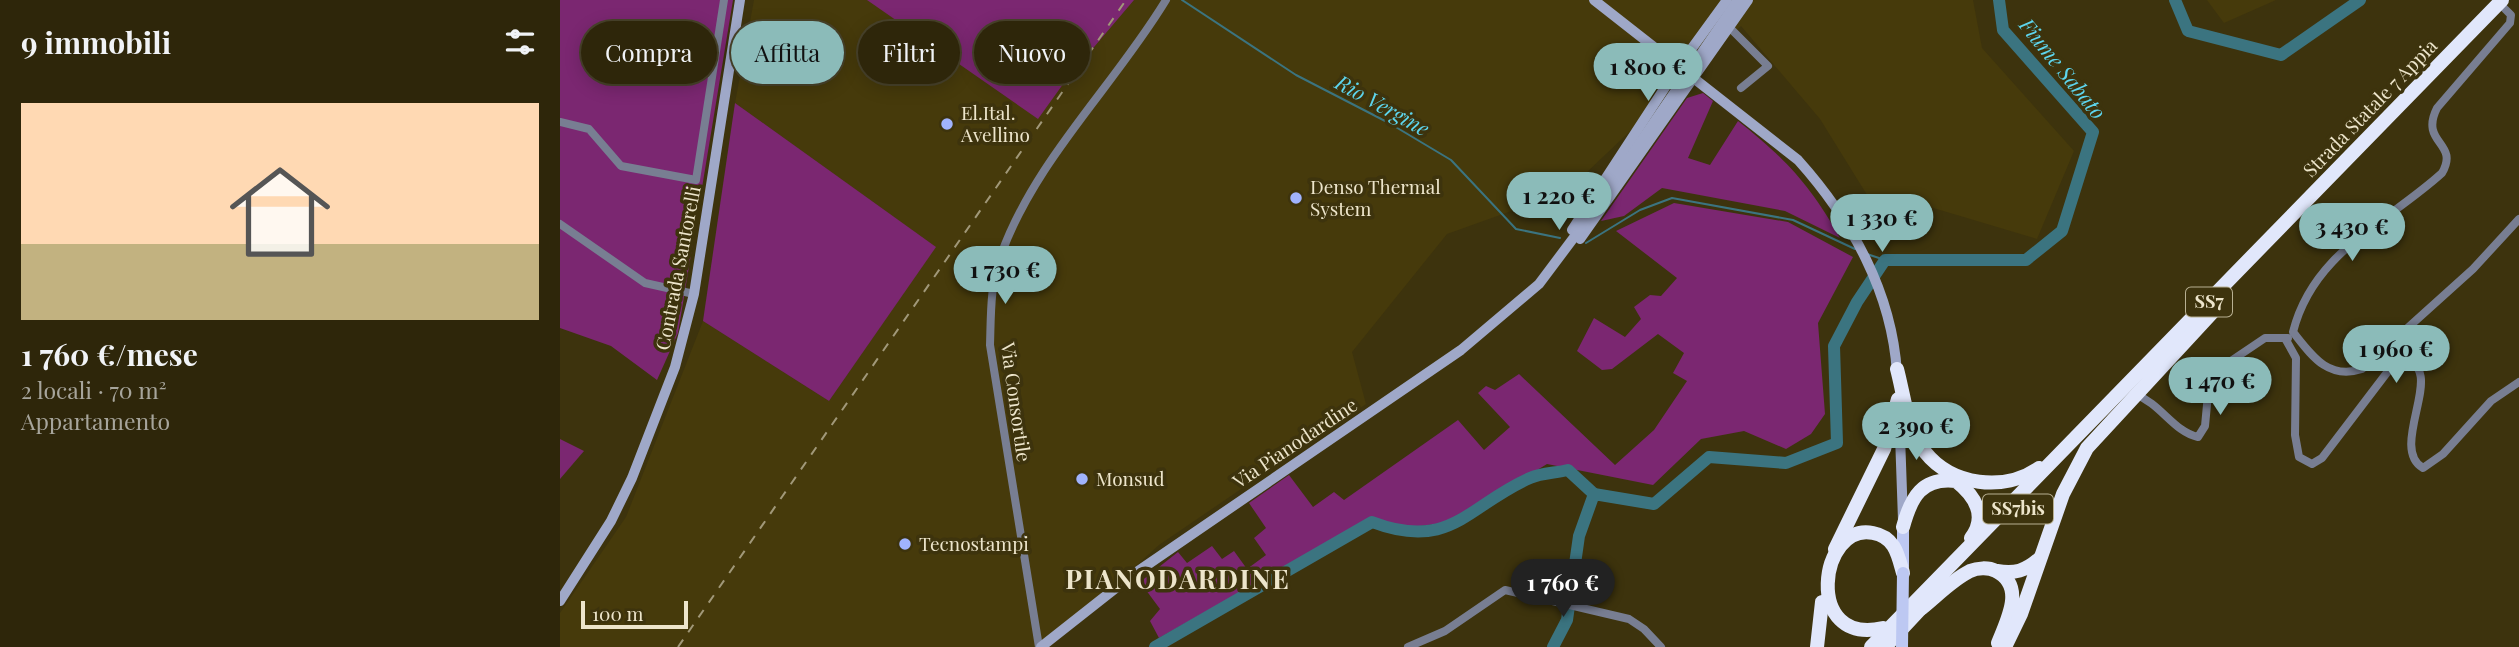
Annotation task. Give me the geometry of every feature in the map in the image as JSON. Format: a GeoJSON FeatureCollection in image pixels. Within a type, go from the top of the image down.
{"type":"FeatureCollection","features":[{"type":"Feature","properties":{"kind":"highway","name":"Strada Statale 7 Appia"},"geometry":{"type":"LineString","coordinates":[[2135,394],[2507,3]]}},
{"type":"Feature","properties":{"kind":"highway","name":"Strada Statale 7 Appia"},"geometry":{"type":"LineString","coordinates":[[1916,607],[1942,574],[2507,3]]}},
{"type":"Feature","properties":{"kind":"highway"},"geometry":{"type":"LineString","coordinates":[[1896,362],[1913,431],[1925,452],[1940,466],[1972,481],[1993,483],[2028,475],[2093,421]]}},
{"type":"Feature","properties":{"kind":"highway","name":"SS7"},"geometry":{"type":"LineString","coordinates":[[2005,647],[2077,464],[2101,431],[2135,394]]}},
{"type":"Feature","properties":{"kind":"highway","name":"SS7bis"},"geometry":{"type":"LineString","coordinates":[[1871,647],[1916,607],[2135,394]]}},
{"type":"Feature","properties":{"kind":"highway"},"geometry":{"type":"LineString","coordinates":[[1817,647],[1828,568],[1884,449],[1898,399]]}},
{"type":"Feature","properties":{"kind":"highway"},"geometry":{"type":"LineString","coordinates":[[1903,527],[1909,502],[1935,480],[1956,481],[1975,499],[1979,521],[1974,533],[1942,574]]}},
{"type":"Feature","properties":{"kind":"highway","name":"SS7"},"geometry":{"type":"LineString","coordinates":[[1903,573],[1889,538],[1869,532],[1859,533],[1849,539],[1837,558],[1827,593],[1829,615],[1833,624],[1846,635],[1858,638],[1883,628],[1916,607]]}},
{"type":"Feature","properties":{"kind":"highway"},"geometry":{"type":"LineString","coordinates":[[1916,607],[1971,570],[1986,568],[2012,573],[2027,569],[2041,558]]}},
{"type":"Feature","properties":{"kind":"highway"},"geometry":{"type":"LineString","coordinates":[[1996,571],[2011,586],[2013,596],[1997,647]]}},
{"type":"Feature","properties":{"kind":"highway","name":"SS7bis"},"geometry":{"type":"LineString","coordinates":[[1886,647],[1904,628],[1916,607]]}},
{"type":"Feature","properties":{"kind":"main road","name":"SS7"},"geometry":{"type":"LineString","coordinates":[[1902,647],[1903,527]]}},
{"type":"Feature","properties":{"kind":"street"},"geometry":{"type":"LineString","coordinates":[[560,122],[589,129],[621,166],[696,180],[724,0]]}},
{"type":"Feature","properties":{"kind":"street","name":"Contrada Santorelli"},"geometry":{"type":"LineString","coordinates":[[560,601],[611,520],[643,453],[675,367],[694,294],[740,0]]}},
{"type":"Feature","properties":{"kind":"street"},"geometry":{"type":"LineString","coordinates":[[1594,0],[1798,160],[1814,178],[1865,252],[1885,311],[1896,362],[1903,527]]}},
{"type":"Feature","properties":{"kind":"street"},"geometry":{"type":"LineString","coordinates":[[1560,258],[1574,225],[1679,66],[1727,0]]}},
{"type":"Feature","properties":{"kind":"street"},"geometry":{"type":"LineString","coordinates":[[1560,258],[1738,0]]}},
{"type":"Feature","properties":{"kind":"street"},"geometry":{"type":"LineString","coordinates":[[1560,258],[1592,226],[1748,0]]}},
{"type":"Feature","properties":{"kind":"street","name":"Via Consortile"},"geometry":{"type":"LineString","coordinates":[[1040,647],[990,345],[991,296],[1000,257],[1022,206],[1165,2]]}},
{"type":"Feature","properties":{"kind":"street"},"geometry":{"type":"LineString","coordinates":[[2286,340],[2293,332],[2304,299],[2322,273],[2373,223],[2442,173],[2447,160],[2446,152],[2432,133],[2431,120],[2437,108],[2510,23],[2511,15],[2507,3]]}},
{"type":"Feature","properties":{"kind":"street"},"geometry":{"type":"LineString","coordinates":[[1730,28],[1768,66],[1741,88]]}},
{"type":"Feature","properties":{"kind":"street"},"geometry":{"type":"LineString","coordinates":[[1661,53],[1680,53],[1693,47]]}},
{"type":"Feature","properties":{"kind":"street"},"geometry":{"type":"LineString","coordinates":[[1661,53],[1667,74],[1665,89]]}},
{"type":"Feature","properties":{"kind":"street"},"geometry":{"type":"LineString","coordinates":[[1706,64],[1711,90]]}},
{"type":"Feature","properties":{"kind":"street"},"geometry":{"type":"LineString","coordinates":[[1686,92],[1711,90]]}},
{"type":"Feature","properties":{"kind":"street"},"geometry":{"type":"LineString","coordinates":[[2293,332],[2327,369],[2349,373],[2362,369],[2473,269],[2519,219]]}},
{"type":"Feature","properties":{"kind":"street"},"geometry":{"type":"LineString","coordinates":[[560,224],[645,283],[694,294]]}},
{"type":"Feature","properties":{"kind":"street","name":"Via Pianodardine"},"geometry":{"type":"LineString","coordinates":[[1040,647],[1131,576],[1461,350],[1539,284],[1560,258]]}},
{"type":"Feature","properties":{"kind":"street"},"geometry":{"type":"LineString","coordinates":[[2135,394],[2157,406],[2185,434],[2198,437],[2205,426],[2208,394],[2219,369],[2265,338],[2280,336],[2286,340],[2296,358],[2295,435],[2300,457],[2312,464],[2322,457],[2392,366],[2399,361],[2410,363],[2420,373],[2422,386],[2409,452],[2415,463],[2423,468],[2443,454],[2491,401],[2519,382]]}},
{"type":"Feature","properties":{"kind":"street"},"geometry":{"type":"LineString","coordinates":[[1408,647],[1445,631],[1504,590],[1629,619],[1644,629],[1661,647]]}},
{"type":"Feature","properties":{"kind":"shaded area"},"geometry":{"type":"Polygon","coordinates":[[[560,0],[733,0],[678,333],[657,380],[611,346],[560,328],[560,0]]]}},
{"type":"Feature","properties":{"kind":"shaded area"},"geometry":{"type":"Polygon","coordinates":[[[754,0],[1973,0],[1982,48],[2074,151],[2037,239],[1930,207],[1885,224],[1820,119],[1741,26],[1567,191],[1447,234],[1352,352],[1366,404],[1159,545],[1046,647],[560,647],[560,613],[626,517],[703,321],[829,401],[935,247],[735,103],[739,84],[844,84],[844,21],[750,21],[754,0]]]}},
{"type":"Feature","properties":{"kind":"shaded area"},"geometry":{"type":"Polygon","coordinates":[[[867,0],[1134,0],[1090,52],[1090,21],[974,21],[974,74],[960,65],[960,21],[897,21],[867,0]]]}},
{"type":"Feature","properties":{"kind":"shaded area"},"geometry":{"type":"Polygon","coordinates":[[[2207,0],[2276,0],[2224,23],[2207,0]]]}},
{"type":"Feature","properties":{"kind":"shaded area"},"geometry":{"type":"Polygon","coordinates":[[[988,84],[1063,84],[1038,119],[988,84]]]}},
{"type":"Feature","properties":{"kind":"shaded area"},"geometry":{"type":"Polygon","coordinates":[[[1703,93],[1713,101],[1688,158],[1710,165],[1738,121],[1796,174],[1840,238],[1785,211],[1662,188],[1624,216],[1601,221],[1687,98],[1703,93]]]}},
{"type":"Feature","properties":{"kind":"shaded area"},"geometry":{"type":"Polygon","coordinates":[[[735,103],[936,247],[829,401],[703,321],[735,103]]]}},
{"type":"Feature","properties":{"kind":"shaded area"},"geometry":{"type":"Polygon","coordinates":[[[1674,203],[1788,222],[1853,257],[1818,323],[1825,414],[1811,434],[1786,449],[1744,431],[1701,439],[1653,485],[1547,464],[1452,522],[1404,528],[1372,518],[1159,638],[1150,621],[1160,609],[1140,582],[1178,552],[1187,563],[1212,546],[1222,559],[1234,551],[1247,569],[1266,555],[1254,538],[1266,528],[1249,503],[1289,475],[1313,507],[1334,492],[1344,500],[1458,420],[1484,450],[1510,427],[1478,393],[1486,386],[1495,390],[1519,374],[1615,465],[1654,430],[1687,381],[1673,373],[1684,353],[1658,334],[1612,369],[1602,370],[1577,351],[1594,318],[1625,337],[1641,319],[1634,307],[1650,295],[1661,296],[1677,278],[1616,231],[1674,203]]]}},
{"type":"Feature","properties":{"kind":"shaded area"},"geometry":{"type":"Polygon","coordinates":[[[560,439],[584,451],[560,479],[560,439]]]}},
{"type":"Feature","properties":{"kind":"waterway","name":"Rio Vergine"},"geometry":{"type":"LineString","coordinates":[[1182,0],[1296,75],[1389,123],[1451,160],[1516,229],[1560,238]]}},
{"type":"Feature","properties":{"kind":"waterway","name":"Fiume Sabato"},"geometry":{"type":"LineString","coordinates":[[1553,647],[1567,620],[1579,536],[1594,494],[1654,504],[1709,457],[1786,463],[1837,443],[1834,346],[1857,302],[1885,260],[2026,260],[2062,231],[2093,132],[2003,30],[1999,0]]}},
{"type":"Feature","properties":{"kind":"waterway","name":"Fiume Sabato"},"geometry":{"type":"LineString","coordinates":[[2175,0],[2188,31],[2281,55],[2360,0]]}},
{"type":"Feature","properties":{"kind":"waterway","name":"Rio Vergine"},"geometry":{"type":"LineString","coordinates":[[1586,243],[1640,210],[1672,198],[1793,220],[1855,249]]}},
{"type":"Feature","properties":{"kind":"waterway","name":"Rio Vergine"},"geometry":{"type":"LineString","coordinates":[[1867,254],[1885,260]]}},
{"type":"Feature","properties":{"kind":"waterway"},"geometry":{"type":"LineString","coordinates":[[1155,647],[1372,522],[1399,530],[1421,532],[1440,528],[1457,521],[1530,478],[1568,470],[1594,494]]}},
{"type":"Feature","properties":{"kind":"railway"},"geometry":{"type":"LineString","coordinates":[[678,647],[1126,0]]}},
{"type":"Feature","properties":{"kind":"place","name":"El.Ital. Avellino"},"geometry":{"type":"Point","coordinates":[947,124]}},
{"type":"Feature","properties":{"kind":"place","name":"Denso Thermal System"},"geometry":{"type":"Point","coordinates":[1296,198]}},
{"type":"Feature","properties":{"kind":"place","name":"Monsud"},"geometry":{"type":"Point","coordinates":[1082,479]}},
{"type":"Feature","properties":{"kind":"place","name":"Tecnostampi"},"geometry":{"type":"Point","coordinates":[905,544]}},
{"type":"Feature","properties":{"kind":"district","name":"PIANODARDINE"},"geometry":{"type":"Point","coordinates":[1178,580]}}]}
